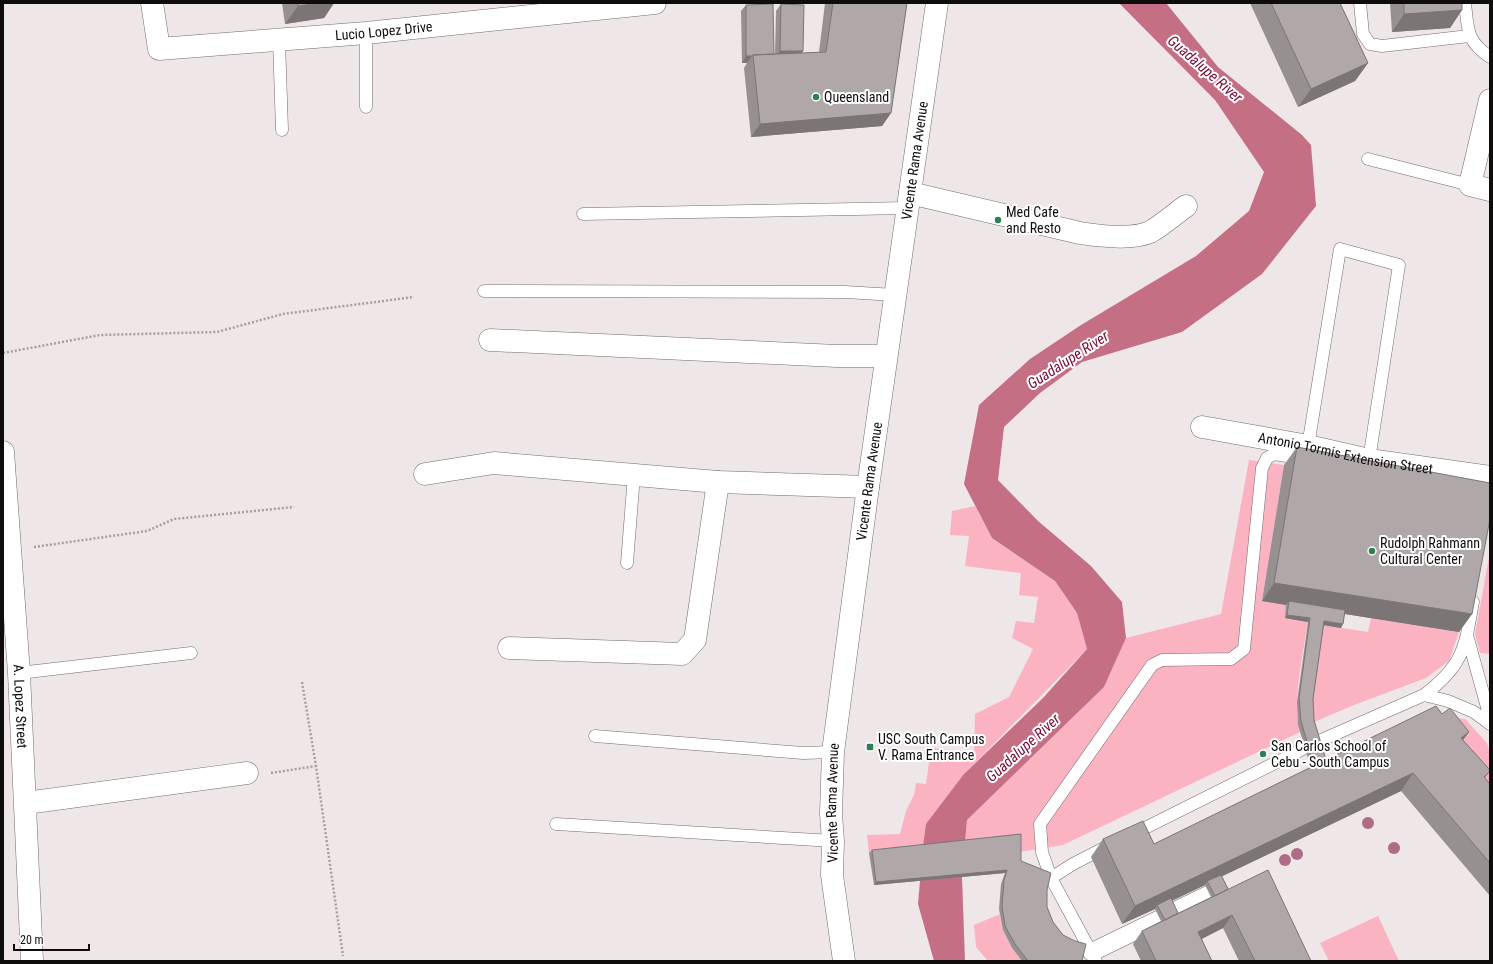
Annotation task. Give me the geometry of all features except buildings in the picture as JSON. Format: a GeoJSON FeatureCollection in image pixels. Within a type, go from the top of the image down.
{"type":"FeatureCollection","features":[{"type":"Feature","properties":{"kind":"street","name":"Lucio Lopez Drive"},"geometry":{"type":"LineString","coordinates":[[152,3],[159,49],[366,33],[655,3]]}},
{"type":"Feature","properties":{"kind":"street","name":"Vicente Rama Avenue"},"geometry":{"type":"LineString","coordinates":[[844,961],[832,874],[833,841],[831,814],[833,752],[886,356],[938,3]]}},
{"type":"Feature","properties":{"kind":"street"},"geometry":{"type":"LineString","coordinates":[[1480,187],[1490,100]]}},
{"type":"Feature","properties":{"kind":"street"},"geometry":{"type":"LineString","coordinates":[[909,201],[1102,236],[1123,236],[1150,232],[1186,206]]}},
{"type":"Feature","properties":{"kind":"street"},"geometry":{"type":"LineString","coordinates":[[490,340],[837,356],[886,356]]}},
{"type":"Feature","properties":{"kind":"street","name":"Antonio Tormis Extension Street"},"geometry":{"type":"LineString","coordinates":[[1202,427],[1308,446],[1369,460],[1490,478]]}},
{"type":"Feature","properties":{"kind":"street","name":"A. Lopez Street"},"geometry":{"type":"LineString","coordinates":[[3,452],[19,673],[32,961]]}},
{"type":"Feature","properties":{"kind":"street"},"geometry":{"type":"LineString","coordinates":[[425,474],[494,463],[718,482],[868,487]]}},
{"type":"Feature","properties":{"kind":"street"},"geometry":{"type":"LineString","coordinates":[[509,648],[682,654],[695,640],[718,482]]}},
{"type":"Feature","properties":{"kind":"street"},"geometry":{"type":"LineString","coordinates":[[26,803],[247,774]]}},
{"type":"Feature","properties":{"kind":"street"},"geometry":{"type":"LineString","coordinates":[[1094,957],[1210,894]]}},
{"type":"Feature","properties":{"kind":"lane"},"geometry":{"type":"LineString","coordinates":[[1360,3],[1364,34],[1370,44],[1382,46],[1469,36]]}},
{"type":"Feature","properties":{"kind":"lane"},"geometry":{"type":"LineString","coordinates":[[1464,3],[1469,36],[1479,50],[1490,57]]}},
{"type":"Feature","properties":{"kind":"lane"},"geometry":{"type":"LineString","coordinates":[[366,33],[366,107]]}},
{"type":"Feature","properties":{"kind":"lane"},"geometry":{"type":"LineString","coordinates":[[279,40],[282,130]]}},
{"type":"Feature","properties":{"kind":"lane"},"geometry":{"type":"LineString","coordinates":[[1368,159],[1480,187]]}},
{"type":"Feature","properties":{"kind":"lane"},"geometry":{"type":"LineString","coordinates":[[583,214],[909,201]]}},
{"type":"Feature","properties":{"kind":"lane"},"geometry":{"type":"LineString","coordinates":[[1308,446],[1340,249],[1399,266],[1369,460]]}},
{"type":"Feature","properties":{"kind":"lane"},"geometry":{"type":"LineString","coordinates":[[484,291],[837,292],[895,295]]}},
{"type":"Feature","properties":{"kind":"lane"},"geometry":{"type":"LineString","coordinates":[[1094,957],[1051,878],[1042,852],[1040,824],[1152,665],[1162,660],[1231,659],[1244,649],[1262,468],[1267,458],[1274,454],[1490,487]]}},
{"type":"Feature","properties":{"kind":"lane"},"geometry":{"type":"LineString","coordinates":[[627,563],[634,475]]}},
{"type":"Feature","properties":{"kind":"lane"},"geometry":{"type":"LineString","coordinates":[[1317,742],[1424,695],[1438,685],[1454,667],[1460,657],[1467,635],[1475,589]]}},
{"type":"Feature","properties":{"kind":"lane"},"geometry":{"type":"LineString","coordinates":[[1467,635],[1490,718]]}},
{"type":"Feature","properties":{"kind":"lane"},"geometry":{"type":"LineString","coordinates":[[19,673],[191,653]]}},
{"type":"Feature","properties":{"kind":"lane"},"geometry":{"type":"LineString","coordinates":[[1424,695],[1448,701],[1474,712],[1490,724]]}},
{"type":"Feature","properties":{"kind":"lane"},"geometry":{"type":"LineString","coordinates":[[594,736],[803,753],[833,752]]}},
{"type":"Feature","properties":{"kind":"lane"},"geometry":{"type":"LineString","coordinates":[[1051,878],[1073,864],[1305,748]]}},
{"type":"Feature","properties":{"kind":"lane"},"geometry":{"type":"LineString","coordinates":[[556,824],[833,841]]}},
{"type":"Feature","properties":{"kind":"path"},"geometry":{"type":"LineString","coordinates":[[3,353],[100,336],[217,332],[283,314],[414,297]]}},
{"type":"Feature","properties":{"kind":"path"},"geometry":{"type":"LineString","coordinates":[[11,550],[147,531],[174,519],[294,507]]}},
{"type":"Feature","properties":{"kind":"path"},"geometry":{"type":"LineString","coordinates":[[302,682],[316,766],[343,956]]}},
{"type":"Feature","properties":{"kind":"path"},"geometry":{"type":"LineString","coordinates":[[247,774],[268,774],[316,766]]}},
{"type":"Feature","properties":{"kind":"shaded area"},"geometry":{"type":"Polygon","coordinates":[[[1249,460],[1284,465],[1262,601],[1286,605],[1308,622],[1298,692],[1297,707],[1300,732],[1063,845],[1019,852],[965,843],[967,820],[1104,687],[1126,638],[1221,614],[1249,460]]]}},
{"type":"Feature","properties":{"kind":"shaded area"},"geometry":{"type":"Polygon","coordinates":[[[975,506],[992,538],[1055,581],[1077,613],[1087,649],[964,774],[923,847],[869,853],[867,835],[900,834],[906,811],[914,795],[916,783],[926,784],[931,748],[974,753],[975,714],[1009,697],[1033,649],[1012,638],[1016,621],[1034,623],[1038,597],[1019,595],[1021,573],[965,566],[969,536],[950,535],[952,511],[975,506]]]}},
{"type":"Feature","properties":{"kind":"shaded area"},"geometry":{"type":"Polygon","coordinates":[[[1490,552],[1490,654],[1480,653],[1475,634],[1490,552]]]}},
{"type":"Feature","properties":{"kind":"shaded area"},"geometry":{"type":"Polygon","coordinates":[[[1371,618],[1459,632],[1449,661],[1426,678],[1354,705],[1312,723],[1310,703],[1322,625],[1368,632],[1371,618]]]}},
{"type":"Feature","properties":{"kind":"shaded area"},"geometry":{"type":"Polygon","coordinates":[[[1439,716],[1465,719],[1487,743],[1490,754],[1490,817],[1439,716]]]}},
{"type":"Feature","properties":{"kind":"shaded area"},"geometry":{"type":"Polygon","coordinates":[[[1000,914],[1003,930],[1012,948],[1022,961],[988,961],[976,947],[974,925],[1000,914]]]}},
{"type":"Feature","properties":{"kind":"shaded area"},"geometry":{"type":"Polygon","coordinates":[[[1378,916],[1399,961],[1329,961],[1320,943],[1378,916]]]}},
{"type":"Feature","properties":{"kind":"water","name":"Guadalupe River"},"geometry":{"type":"Polygon","coordinates":[[[1119,3],[1166,3],[1218,67],[1302,135],[1311,145],[1316,206],[1262,274],[1182,332],[1082,362],[1040,393],[1004,427],[998,480],[1038,521],[1091,566],[1122,602],[1126,638],[1104,687],[967,820],[962,877],[965,961],[934,961],[918,904],[926,824],[964,774],[1043,698],[1087,649],[1077,613],[1055,581],[992,538],[964,484],[979,405],[1030,359],[1081,325],[1196,256],[1249,211],[1264,172],[1215,100],[1119,3]]]}},
{"type":"Feature","properties":{"kind":"place","name":"Queensland"},"geometry":{"type":"Point","coordinates":[816,97]}},
{"type":"Feature","properties":{"kind":"place","name":"Med Cafe and Resto"},"geometry":{"type":"Point","coordinates":[998,220]}},
{"type":"Feature","properties":{"kind":"place","name":"Rudolph Rahmann Cultural Center"},"geometry":{"type":"Point","coordinates":[1372,551]}},
{"type":"Feature","properties":{"kind":"place","name":"USC South Campus V. Rama Entrance"},"geometry":{"type":"Point","coordinates":[870,747]}},
{"type":"Feature","properties":{"kind":"place","name":"San Carlos School of Cebu - South Campus"},"geometry":{"type":"Point","coordinates":[1263,754]}}]}
